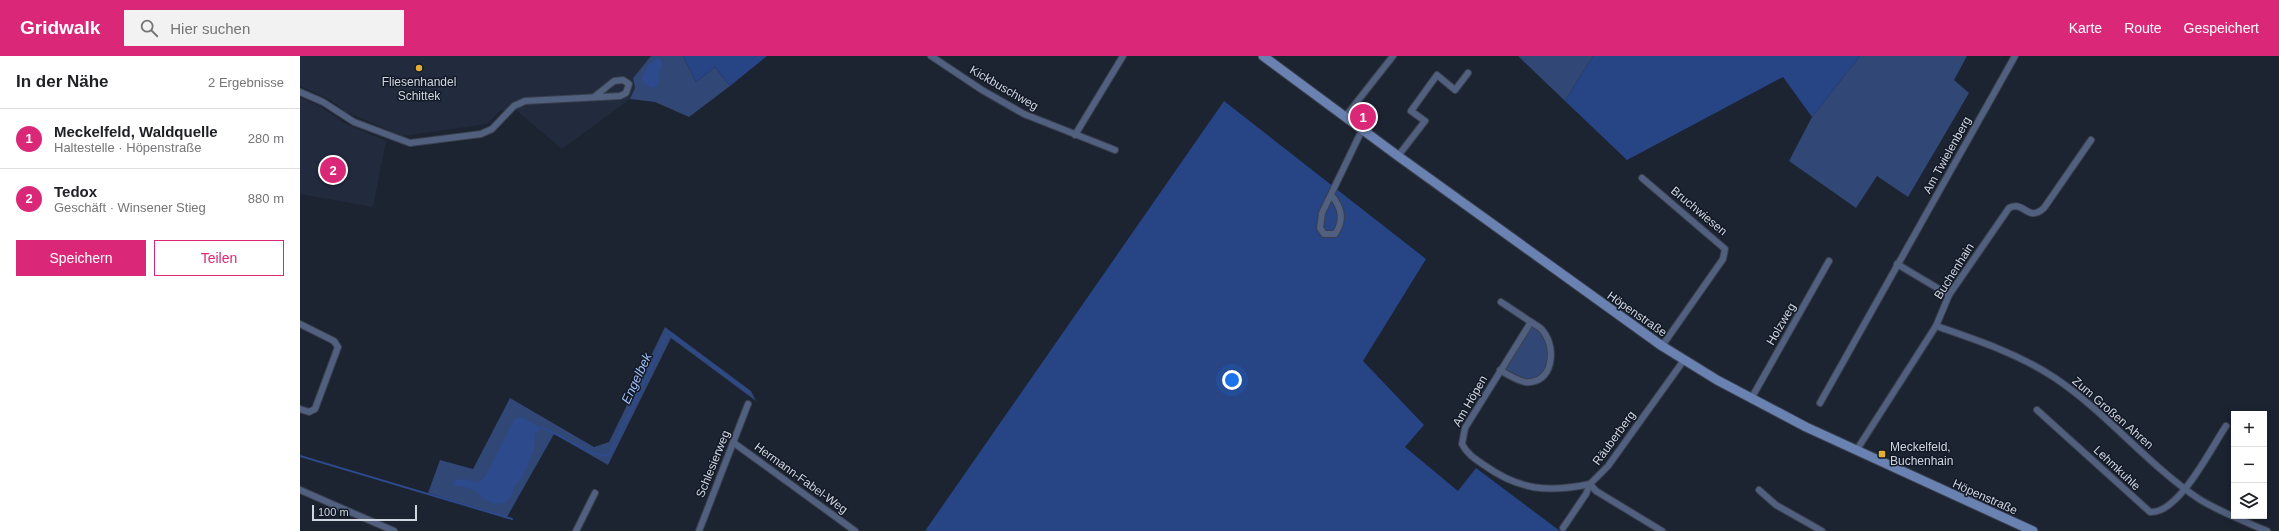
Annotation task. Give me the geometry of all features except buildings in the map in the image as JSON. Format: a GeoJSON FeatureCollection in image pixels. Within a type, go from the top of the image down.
{"type":"FeatureCollection","features":[{"type":"Feature","properties":{"kind":"main road","name":"Höpenstraße"},"geometry":{"type":"LineString","coordinates":[[1263,56],[1398,156],[1662,346],[1684,360],[1751,399],[1856,451],[2027,530]]}},
{"type":"Feature","properties":{"kind":"street","name":"Kickbuschweg"},"geometry":{"type":"LineString","coordinates":[[931,56],[982,90],[1024,114],[1115,150]]}},
{"type":"Feature","properties":{"kind":"street"},"geometry":{"type":"LineString","coordinates":[[1075,135],[1123,56]]}},
{"type":"Feature","properties":{"kind":"street"},"geometry":{"type":"LineString","coordinates":[[1345,117],[1393,56]]}},
{"type":"Feature","properties":{"kind":"street","name":"Am Twielenberg"},"geometry":{"type":"LineString","coordinates":[[1820,403],[2015,56]]}},
{"type":"Feature","properties":{"kind":"street"},"geometry":{"type":"LineString","coordinates":[[1398,156],[1425,121],[1411,111],[1437,75],[1455,90],[1468,73]]}},
{"type":"Feature","properties":{"kind":"street"},"geometry":{"type":"LineString","coordinates":[[300,92],[323,102],[354,122],[410,143],[481,134],[492,129],[511,108],[525,101],[594,97],[623,95],[628,92],[629,84],[623,80],[617,80],[594,97]]}},
{"type":"Feature","properties":{"kind":"street"},"geometry":{"type":"LineString","coordinates":[[1332,196],[1337,202],[1341,215],[1338,229],[1335,234],[1329,235],[1324,234],[1320,228],[1324,207],[1332,196],[1362,130]]}},
{"type":"Feature","properties":{"kind":"street","name":"Buchenhain"},"geometry":{"type":"LineString","coordinates":[[1856,451],[1936,326],[1949,296],[2009,208],[2020,206],[2031,214],[2038,213],[2044,208],[2091,140]]}},
{"type":"Feature","properties":{"kind":"street","name":"Bruchwiesen"},"geometry":{"type":"LineString","coordinates":[[1642,178],[1725,249],[1723,259],[1662,346]]}},
{"type":"Feature","properties":{"kind":"street","name":"Holzweg"},"geometry":{"type":"LineString","coordinates":[[1751,399],[1829,261]]}},
{"type":"Feature","properties":{"kind":"street"},"geometry":{"type":"LineString","coordinates":[[1898,264],[1949,296]]}},
{"type":"Feature","properties":{"kind":"street","name":"Am Höpen"},"geometry":{"type":"LineString","coordinates":[[1500,370],[1513,378],[1526,382],[1538,379],[1544,375],[1551,363],[1549,341],[1543,330],[1501,302]]}},
{"type":"Feature","properties":{"kind":"street","name":"Am Höpen"},"geometry":{"type":"LineString","coordinates":[[1531,322],[1465,428],[1462,444],[1466,452],[1499,476],[1524,486],[1557,488],[1590,484]]}},
{"type":"Feature","properties":{"kind":"street"},"geometry":{"type":"LineString","coordinates":[[300,324],[334,341],[338,347],[315,408],[309,412],[300,409]]}},
{"type":"Feature","properties":{"kind":"street","name":"Zum Großen Ahren"},"geometry":{"type":"LineString","coordinates":[[1936,326],[1997,347],[2055,378],[2092,406],[2185,489],[2223,512],[2268,531]]}},
{"type":"Feature","properties":{"kind":"street","name":"Räuberberg"},"geometry":{"type":"LineString","coordinates":[[1563,528],[1586,494],[1590,484],[1608,466],[1684,360]]}},
{"type":"Feature","properties":{"kind":"street","name":"Schlesierweg"},"geometry":{"type":"LineString","coordinates":[[699,531],[748,404]]}},
{"type":"Feature","properties":{"kind":"street","name":"Lehmkuhle"},"geometry":{"type":"LineString","coordinates":[[2037,410],[2150,512],[2162,511],[2180,496],[2226,426]]}},
{"type":"Feature","properties":{"kind":"street","name":"Hermann-Fabel-Weg"},"geometry":{"type":"LineString","coordinates":[[734,443],[855,531]]}},
{"type":"Feature","properties":{"kind":"street"},"geometry":{"type":"LineString","coordinates":[[1590,484],[1596,491],[1662,531]]}},
{"type":"Feature","properties":{"kind":"street"},"geometry":{"type":"LineString","coordinates":[[300,490],[394,531]]}},
{"type":"Feature","properties":{"kind":"street"},"geometry":{"type":"LineString","coordinates":[[1759,490],[1776,505],[1822,531]]}},
{"type":"Feature","properties":{"kind":"street"},"geometry":{"type":"LineString","coordinates":[[576,531],[595,493]]}},
{"type":"Feature","properties":{"kind":"shaded area"},"geometry":{"type":"Polygon","coordinates":[[[300,56],[651,56],[633,78],[635,88],[630,99],[562,149],[516,110],[501,110],[487,124],[403,136],[346,112],[329,99],[300,86],[300,56]]]}},
{"type":"Feature","properties":{"kind":"shaded area"},"geometry":{"type":"Polygon","coordinates":[[[651,56],[683,56],[696,82],[715,67],[730,86],[689,117],[655,102],[630,99],[635,88],[633,78],[651,56]]]}},
{"type":"Feature","properties":{"kind":"shaded area"},"geometry":{"type":"Polygon","coordinates":[[[683,56],[767,56],[730,86],[715,67],[696,82],[683,56]]]}},
{"type":"Feature","properties":{"kind":"shaded area"},"geometry":{"type":"Polygon","coordinates":[[[1518,56],[1593,56],[1565,101],[1518,56]]]}},
{"type":"Feature","properties":{"kind":"shaded area"},"geometry":{"type":"Polygon","coordinates":[[[1593,56],[1860,56],[1812,117],[1783,77],[1627,160],[1565,101],[1593,56]]]}},
{"type":"Feature","properties":{"kind":"shaded area"},"geometry":{"type":"Polygon","coordinates":[[[1860,56],[1967,56],[1954,80],[1969,93],[1908,197],[1877,176],[1856,208],[1789,161],[1812,117],[1860,56]]]}},
{"type":"Feature","properties":{"kind":"shaded area"},"geometry":{"type":"Polygon","coordinates":[[[658,57],[663,63],[659,73],[658,86],[653,88],[643,83],[642,78],[648,65],[658,57]]]}},
{"type":"Feature","properties":{"kind":"shaded area"},"geometry":{"type":"Polygon","coordinates":[[[300,97],[318,105],[344,123],[386,141],[373,207],[300,194],[300,97]]]}},
{"type":"Feature","properties":{"kind":"shaded area"},"geometry":{"type":"Polygon","coordinates":[[[1224,101],[1426,259],[1363,361],[1424,425],[1405,447],[1458,491],[1476,468],[1560,531],[925,531],[1224,101]]]}},
{"type":"Feature","properties":{"kind":"shaded area"},"geometry":{"type":"Polygon","coordinates":[[[1531,322],[1544,335],[1549,350],[1551,363],[1539,376],[1534,379],[1523,380],[1501,370],[1531,322]]]}},
{"type":"Feature","properties":{"kind":"shaded area"},"geometry":{"type":"Polygon","coordinates":[[[665,327],[751,391],[756,401],[671,338],[608,465],[554,434],[507,517],[428,493],[440,460],[473,469],[510,398],[594,447],[609,442],[665,327]]]}},
{"type":"Feature","properties":{"kind":"shaded area"},"geometry":{"type":"Polygon","coordinates":[[[521,417],[541,428],[535,434],[534,450],[522,478],[514,487],[512,496],[505,503],[495,504],[483,499],[475,490],[453,485],[455,480],[465,479],[478,483],[485,477],[515,419],[521,417]]]}},
{"type":"Feature","properties":{"kind":"waterway","name":"Engelbek"},"geometry":{"type":"LineString","coordinates":[[541,428],[550,431],[583,449],[600,455],[609,455],[668,332],[749,393]]}},
{"type":"Feature","properties":{"kind":"waterway","name":"Engelbek"},"geometry":{"type":"LineString","coordinates":[[300,456],[512,519]]}},
{"type":"Feature","properties":{"kind":"place","name":"Fliesenhandel Schittek"},"geometry":{"type":"Point","coordinates":[419,68]}},
{"type":"Feature","properties":{"kind":"place","name":"Meckelfeld, Waldquelle"},"geometry":{"type":"Point","coordinates":[1363,117]}},
{"type":"Feature","properties":{"kind":"place","name":"Tedox"},"geometry":{"type":"Point","coordinates":[333,170]}},
{"type":"Feature","properties":{"kind":"place","name":"Meckelfeld, Buchenhain"},"geometry":{"type":"Point","coordinates":[1882,454]}}]}
